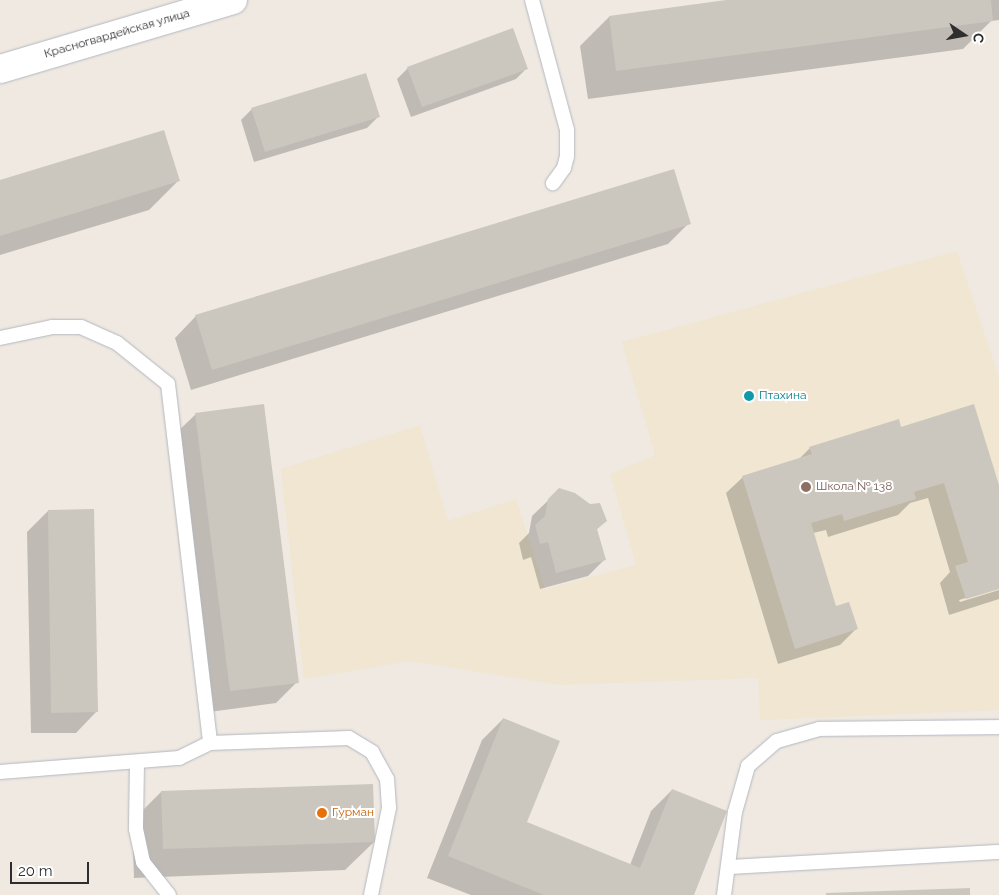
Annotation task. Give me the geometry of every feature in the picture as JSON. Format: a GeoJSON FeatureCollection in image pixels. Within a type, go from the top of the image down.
{"type":"FeatureCollection","features":[{"type":"Feature","properties":{"kind":"main road","name":"Красногвардейская улица"},"geometry":{"type":"LineString","coordinates":[[0,69],[234,0]]}},
{"type":"Feature","properties":{"kind":"lane"},"geometry":{"type":"LineString","coordinates":[[532,0],[567,130],[567,156],[564,168],[553,183]]}},
{"type":"Feature","properties":{"kind":"lane"},"geometry":{"type":"LineString","coordinates":[[0,338],[52,326],[81,327],[118,343],[168,384],[210,744]]}},
{"type":"Feature","properties":{"kind":"lane"},"geometry":{"type":"LineString","coordinates":[[724,895],[735,812],[748,766],[777,741],[819,729],[999,727]]}},
{"type":"Feature","properties":{"kind":"lane"},"geometry":{"type":"LineString","coordinates":[[0,772],[78,765],[137,763],[179,758],[210,744],[349,738],[372,752],[387,779],[389,808],[371,895]]}},
{"type":"Feature","properties":{"kind":"lane"},"geometry":{"type":"LineString","coordinates":[[137,763],[136,829],[143,862],[169,895]]}},
{"type":"Feature","properties":{"kind":"lane"},"geometry":{"type":"LineString","coordinates":[[728,867],[999,852]]}},
{"type":"Feature","properties":{"kind":"shaded area","name":"Школа № 138"},"geometry":{"type":"Polygon","coordinates":[[[957,251],[999,377],[999,710],[760,720],[758,678],[560,685],[410,661],[304,679],[281,469],[420,425],[448,521],[516,499],[545,589],[636,565],[610,474],[655,455],[622,342],[957,251]]]}},
{"type":"Feature","properties":{"kind":"building"},"geometry":{"type":"Polygon","coordinates":[[[726,0],[991,0],[993,21],[616,71],[609,16],[726,0]]]}},
{"type":"Feature","properties":{"kind":"building"},"geometry":{"type":"Polygon","coordinates":[[[513,28],[528,69],[422,107],[407,67],[513,28]]]}},
{"type":"Feature","properties":{"kind":"building"},"geometry":{"type":"Polygon","coordinates":[[[366,73],[380,117],[265,152],[251,108],[366,73]]]}},
{"type":"Feature","properties":{"kind":"building"},"geometry":{"type":"Polygon","coordinates":[[[164,130],[180,181],[0,236],[0,180],[164,130]]]}},
{"type":"Feature","properties":{"kind":"building"},"geometry":{"type":"Polygon","coordinates":[[[674,169],[691,224],[212,370],[195,315],[674,169]]]}},
{"type":"Feature","properties":{"kind":"building"},"geometry":{"type":"Polygon","coordinates":[[[264,404],[299,683],[230,691],[195,413],[264,404]]]}},
{"type":"Feature","properties":{"kind":"building"},"geometry":{"type":"Polygon","coordinates":[[[974,404],[999,485],[999,589],[966,599],[955,566],[968,562],[944,483],[914,492],[916,499],[844,521],[842,514],[811,523],[836,606],[849,602],[858,629],[795,649],[742,476],[812,454],[809,447],[899,419],[901,427],[974,404]]]}},
{"type":"Feature","properties":{"kind":"building"},"geometry":{"type":"Polygon","coordinates":[[[559,488],[575,493],[590,504],[600,503],[607,521],[597,529],[606,560],[556,573],[548,542],[540,544],[535,525],[545,516],[548,499],[559,488]]]}},
{"type":"Feature","properties":{"kind":"building"},"geometry":{"type":"Polygon","coordinates":[[[94,509],[98,712],[51,713],[48,510],[94,509]]]}},
{"type":"Feature","properties":{"kind":"building"},"geometry":{"type":"Polygon","coordinates":[[[503,718],[560,741],[527,822],[640,868],[672,789],[727,811],[694,895],[544,895],[448,856],[503,718]]]}},
{"type":"Feature","properties":{"kind":"building"},"geometry":{"type":"Polygon","coordinates":[[[373,784],[375,842],[163,849],[161,791],[373,784]]]}},
{"type":"Feature","properties":{"kind":"building"},"geometry":{"type":"Polygon","coordinates":[[[970,888],[970,895],[826,895],[826,893],[970,888]]]}},
{"type":"Feature","properties":{"kind":"place","name":"Птахина"},"geometry":{"type":"Point","coordinates":[749,396]}},
{"type":"Feature","properties":{"kind":"place","name":"Школа № 138"},"geometry":{"type":"Point","coordinates":[806,487]}},
{"type":"Feature","properties":{"kind":"place","name":"Гурман"},"geometry":{"type":"Point","coordinates":[322,813]}}]}
